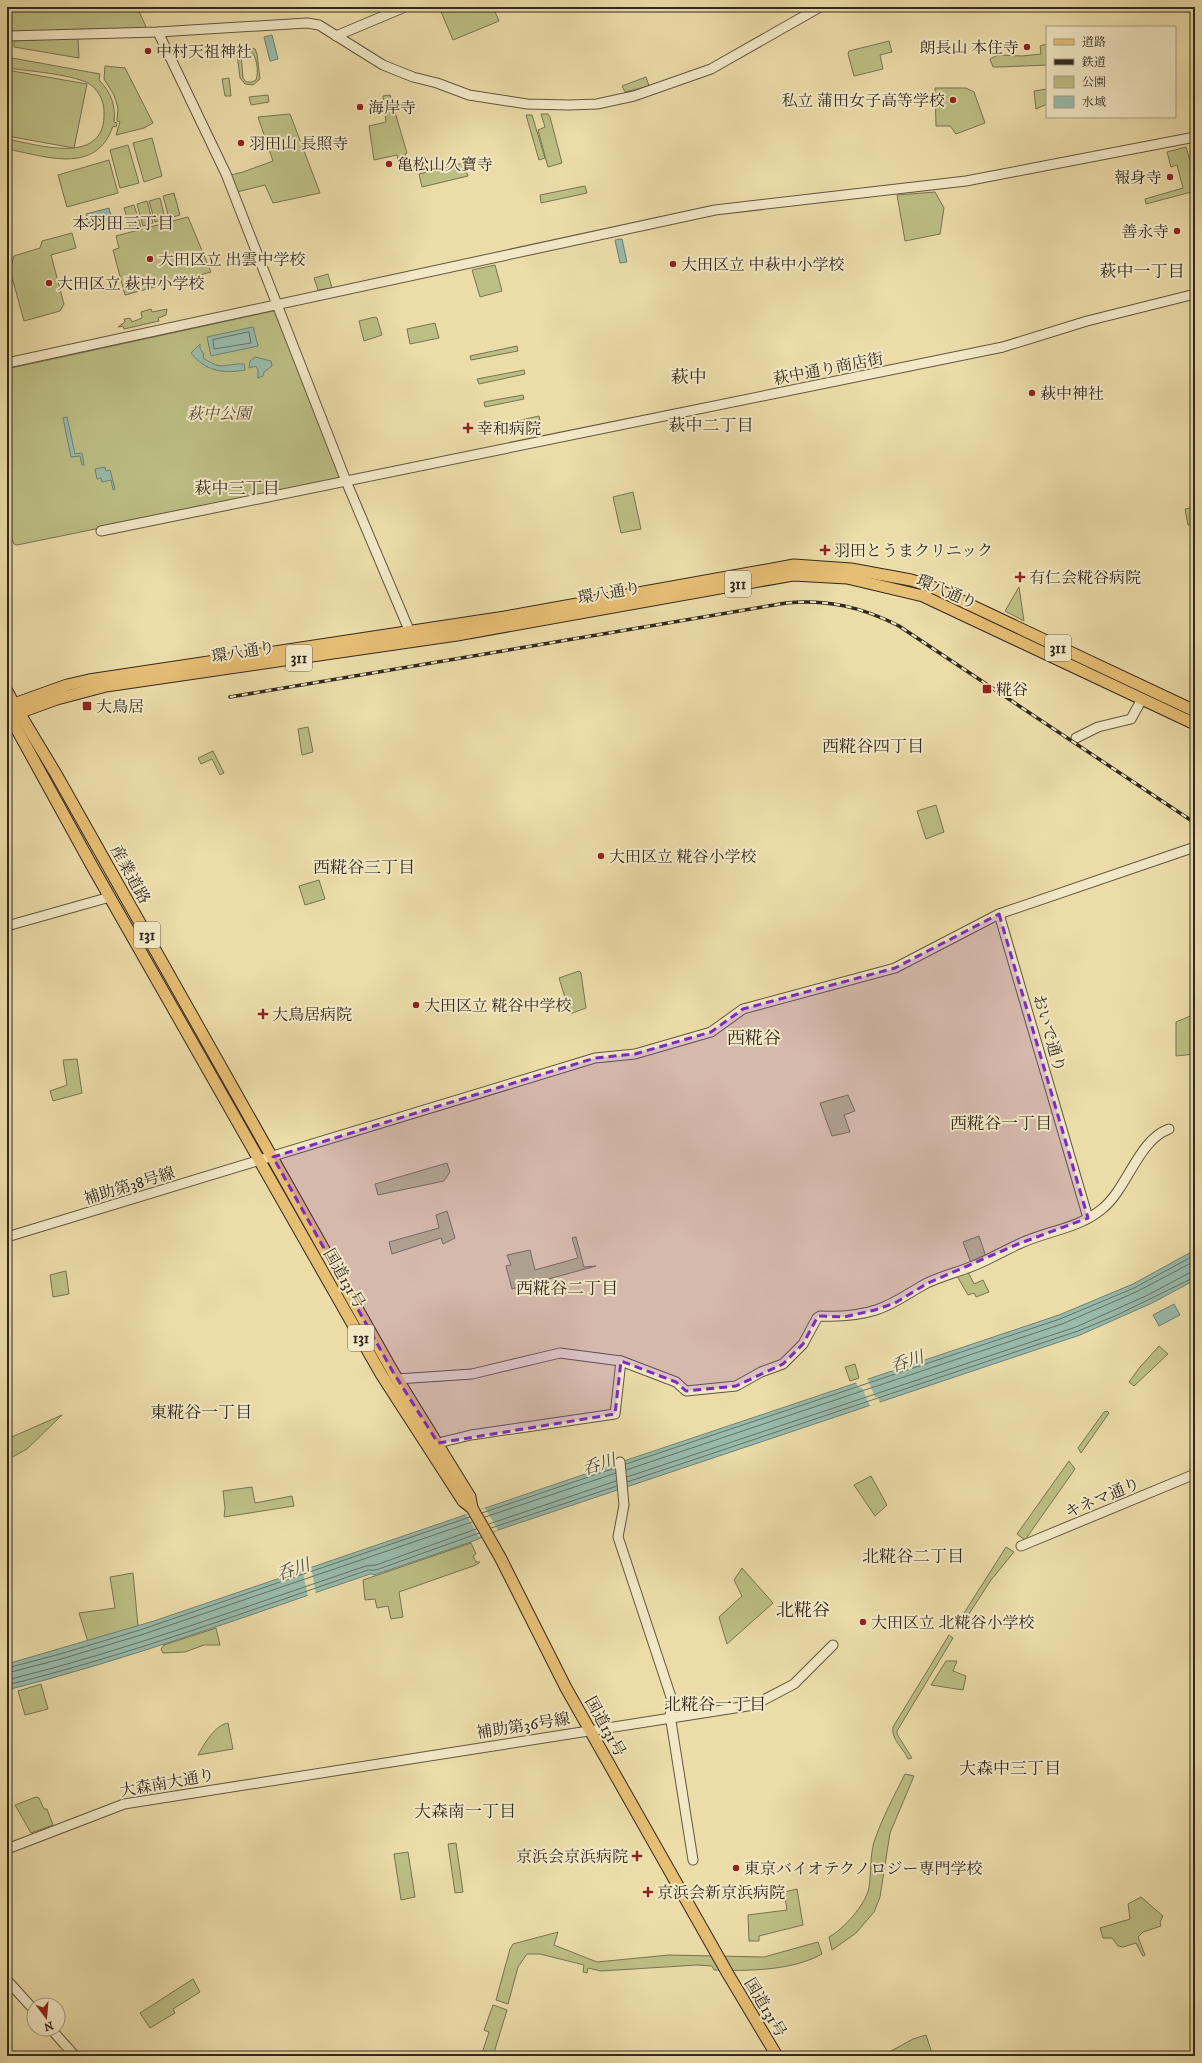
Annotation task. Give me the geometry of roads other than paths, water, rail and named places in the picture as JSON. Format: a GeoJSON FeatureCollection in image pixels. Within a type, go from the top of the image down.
{"type":"FeatureCollection","features":[{"type":"Feature","properties":{"kind":"main road","name":"環八通り"},"geometry":{"type":"LineString","coordinates":[[412,636],[512,616],[794,565],[851,569],[911,580],[930,586],[1056,647],[1195,711]]}},
{"type":"Feature","properties":{"kind":"main road","name":"環八通り"},"geometry":{"type":"LineString","coordinates":[[11,712],[86,680],[412,636],[509,626],[793,575],[818,575],[870,583],[923,596],[1195,724]]}},
{"type":"Feature","properties":{"kind":"main road","name":"産業道路"},"geometry":{"type":"LineString","coordinates":[[7,692],[11,712],[110,897],[260,1161]]}},
{"type":"Feature","properties":{"kind":"main road","name":"産業道路"},"geometry":{"type":"LineString","coordinates":[[11,712],[273,1157]]}},
{"type":"Feature","properties":{"kind":"main road","name":"国道131号"},"geometry":{"type":"LineString","coordinates":[[273,1157],[397,1380],[438,1443],[470,1497],[473,1510],[487,1534],[554,1665],[776,2056]]}},
{"type":"Feature","properties":{"kind":"main road","name":"国道131号"},"geometry":{"type":"LineString","coordinates":[[260,1161],[382,1374],[463,1501],[473,1510]]}},
{"type":"Feature","properties":{"kind":"street"},"geometry":{"type":"LineString","coordinates":[[336,36],[406,7]]}},
{"type":"Feature","properties":{"kind":"street"},"geometry":{"type":"LineString","coordinates":[[7,36],[158,32],[307,23],[319,25],[383,65],[413,77],[437,83],[469,95],[527,104],[553,106],[589,104],[634,96],[711,69],[820,7]]}},
{"type":"Feature","properties":{"kind":"street"},"geometry":{"type":"LineString","coordinates":[[158,32],[226,174],[346,481],[412,636]]}},
{"type":"Feature","properties":{"kind":"street"},"geometry":{"type":"LineString","coordinates":[[7,363],[715,210],[966,181],[1195,137]]}},
{"type":"Feature","properties":{"kind":"street","name":"萩中通り商店街"},"geometry":{"type":"LineString","coordinates":[[101,531],[1003,347],[1086,321],[1195,294]]}},
{"type":"Feature","properties":{"kind":"street"},"geometry":{"type":"LineString","coordinates":[[1076,738],[1098,727],[1131,719],[1142,699]]}},
{"type":"Feature","properties":{"kind":"street","name":"補助第38号線"},"geometry":{"type":"LineString","coordinates":[[7,1237],[595,1058],[635,1054],[711,1032],[743,1009],[895,968],[999,914],[1195,847]]}},
{"type":"Feature","properties":{"kind":"street"},"geometry":{"type":"LineString","coordinates":[[7,926],[110,897]]}},
{"type":"Feature","properties":{"kind":"street","name":"おいで通り"},"geometry":{"type":"LineString","coordinates":[[999,914],[1088,1218]]}},
{"type":"Feature","properties":{"kind":"street"},"geometry":{"type":"LineString","coordinates":[[397,1380],[472,1374],[560,1353],[621,1361],[676,1382],[686,1391],[736,1386],[761,1372],[783,1364],[803,1344],[817,1318],[820,1316],[844,1317],[894,1304],[928,1283],[973,1266],[1036,1237],[1065,1229],[1102,1210],[1117,1195],[1137,1160],[1153,1137],[1169,1129]]}},
{"type":"Feature","properties":{"kind":"street"},"geometry":{"type":"LineString","coordinates":[[438,1443],[471,1435],[615,1414],[621,1361]]}},
{"type":"Feature","properties":{"kind":"street"},"geometry":{"type":"LineString","coordinates":[[620,1462],[624,1506],[618,1537],[672,1700],[670,1718],[693,1860]]}},
{"type":"Feature","properties":{"kind":"street","name":"キネマ通り"},"geometry":{"type":"LineString","coordinates":[[1021,1546],[1195,1474]]}},
{"type":"Feature","properties":{"kind":"street","name":"補助第36号線"},"geometry":{"type":"LineString","coordinates":[[339,1770],[758,1704],[794,1684],[833,1645]]}},
{"type":"Feature","properties":{"kind":"street","name":"大森南大通り"},"geometry":{"type":"LineString","coordinates":[[7,1849],[124,1804],[339,1770]]}},
{"type":"Feature","properties":{"kind":"street"},"geometry":{"type":"LineString","coordinates":[[7,1980],[26,2001]]}},
{"type":"Feature","properties":{"kind":"street"},"geometry":{"type":"LineString","coordinates":[[58,2037],[75,2056]]}},
{"type":"Feature","properties":{"kind":"water"},"geometry":{"type":"Polygon","coordinates":[[[272,35],[278,59],[270,61],[264,37],[272,35]]]}},
{"type":"Feature","properties":{"kind":"water"},"geometry":{"type":"Polygon","coordinates":[[[109,208],[112,220],[89,226],[86,214],[109,208]]]}},
{"type":"Feature","properties":{"kind":"water"},"geometry":{"type":"Polygon","coordinates":[[[622,239],[627,262],[620,263],[615,240],[622,239]]]}},
{"type":"Feature","properties":{"kind":"water"},"geometry":{"type":"Polygon","coordinates":[[[253,327],[258,346],[211,356],[207,337],[253,327]]]}},
{"type":"Feature","properties":{"kind":"water"},"geometry":{"type":"Polygon","coordinates":[[[200,344],[200,349],[204,354],[203,358],[220,366],[244,364],[245,370],[229,372],[215,370],[202,364],[191,353],[200,344]]]}},
{"type":"Feature","properties":{"kind":"water"},"geometry":{"type":"Polygon","coordinates":[[[255,357],[271,361],[272,366],[264,372],[263,376],[258,378],[258,370],[256,366],[249,368],[250,361],[255,357]]]}},
{"type":"Feature","properties":{"kind":"water"},"geometry":{"type":"Polygon","coordinates":[[[67,417],[75,454],[82,453],[84,465],[82,465],[80,456],[71,457],[63,418],[67,417]]]}},
{"type":"Feature","properties":{"kind":"water"},"geometry":{"type":"Polygon","coordinates":[[[105,467],[106,471],[110,470],[115,489],[113,490],[111,480],[102,482],[101,478],[97,479],[95,469],[105,467]]]}},
{"type":"Feature","properties":{"kind":"water"},"geometry":{"type":"Polygon","coordinates":[[[1195,1250],[1195,1280],[1152,1303],[1080,1335],[498,1530],[471,1542],[374,1575],[370,1574],[234,1621],[99,1665],[7,1690],[7,1664],[154,1621],[1059,1315],[1133,1284],[1195,1250]]]}},
{"type":"Feature","properties":{"kind":"water"},"geometry":{"type":"Polygon","coordinates":[[[1174,1304],[1180,1315],[1159,1326],[1153,1315],[1174,1304]]]}},
{"type":"Feature","properties":{"kind":"railway"},"geometry":{"type":"LineString","coordinates":[[230,697],[786,603],[816,602],[858,609],[899,626],[1195,823]]}},
{"type":"Feature","properties":{"kind":"place","name":"朗長山 本住寺"},"geometry":{"type":"Point","coordinates":[1027,47]}},
{"type":"Feature","properties":{"kind":"place","name":"中村天祖神社"},"geometry":{"type":"Point","coordinates":[148,51]}},
{"type":"Feature","properties":{"kind":"place","name":"私立 蒲田女子高等学校"},"geometry":{"type":"Point","coordinates":[953,100]}},
{"type":"Feature","properties":{"kind":"place","name":"海岸寺"},"geometry":{"type":"Point","coordinates":[360,107]}},
{"type":"Feature","properties":{"kind":"place","name":"羽田山 長照寺"},"geometry":{"type":"Point","coordinates":[241,143]}},
{"type":"Feature","properties":{"kind":"place","name":"亀松山久寶寺"},"geometry":{"type":"Point","coordinates":[389,164]}},
{"type":"Feature","properties":{"kind":"place","name":"報身寺"},"geometry":{"type":"Point","coordinates":[1170,177]}},
{"type":"Feature","properties":{"kind":"place","name":"善永寺"},"geometry":{"type":"Point","coordinates":[1177,231]}},
{"type":"Feature","properties":{"kind":"place","name":"大田区立 出雲中学校"},"geometry":{"type":"Point","coordinates":[150,259]}},
{"type":"Feature","properties":{"kind":"place","name":"大田区立 中萩中小学校"},"geometry":{"type":"Point","coordinates":[673,264]}},
{"type":"Feature","properties":{"kind":"place","name":"大田区立 萩中小学校"},"geometry":{"type":"Point","coordinates":[49,283]}},
{"type":"Feature","properties":{"kind":"place","name":"萩中神社"},"geometry":{"type":"Point","coordinates":[1032,393]}},
{"type":"Feature","properties":{"kind":"place","name":"幸和病院"},"geometry":{"type":"Point","coordinates":[468,428]}},
{"type":"Feature","properties":{"kind":"place","name":"羽田とうまクリニック"},"geometry":{"type":"Point","coordinates":[825,550]}},
{"type":"Feature","properties":{"kind":"place","name":"有仁会糀谷病院"},"geometry":{"type":"Point","coordinates":[1020,577]}},
{"type":"Feature","properties":{"kind":"place","name":"糀谷"},"geometry":{"type":"Point","coordinates":[987,689]}},
{"type":"Feature","properties":{"kind":"place","name":"大鳥居"},"geometry":{"type":"Point","coordinates":[87,706]}},
{"type":"Feature","properties":{"kind":"place","name":"大田区立 糀谷小学校"},"geometry":{"type":"Point","coordinates":[601,856]}},
{"type":"Feature","properties":{"kind":"place","name":"大田区立 糀谷中学校"},"geometry":{"type":"Point","coordinates":[416,1005]}},
{"type":"Feature","properties":{"kind":"place","name":"大鳥居病院"},"geometry":{"type":"Point","coordinates":[263,1014]}},
{"type":"Feature","properties":{"kind":"place","name":"大田区立 北糀谷小学校"},"geometry":{"type":"Point","coordinates":[863,1622]}},
{"type":"Feature","properties":{"kind":"place","name":"京浜会京浜病院"},"geometry":{"type":"Point","coordinates":[637,1856]}},
{"type":"Feature","properties":{"kind":"place","name":"東京バイオテクノロジー専門学校"},"geometry":{"type":"Point","coordinates":[736,1868]}},
{"type":"Feature","properties":{"kind":"place","name":"京浜会新京浜病院"},"geometry":{"type":"Point","coordinates":[648,1892]}},
{"type":"Feature","properties":{"kind":"district","name":"本羽田三丁目"},"geometry":{"type":"Point","coordinates":[123,223]}},
{"type":"Feature","properties":{"kind":"district","name":"萩中一丁目"},"geometry":{"type":"Point","coordinates":[1142,271]}},
{"type":"Feature","properties":{"kind":"district","name":"萩中"},"geometry":{"type":"Point","coordinates":[689,377]}},
{"type":"Feature","properties":{"kind":"district","name":"萩中二丁目"},"geometry":{"type":"Point","coordinates":[711,425]}},
{"type":"Feature","properties":{"kind":"district","name":"萩中三丁目"},"geometry":{"type":"Point","coordinates":[237,488]}},
{"type":"Feature","properties":{"kind":"district","name":"西糀谷四丁目"},"geometry":{"type":"Point","coordinates":[873,746]}},
{"type":"Feature","properties":{"kind":"district","name":"西糀谷三丁目"},"geometry":{"type":"Point","coordinates":[364,867]}},
{"type":"Feature","properties":{"kind":"district","name":"西糀谷"},"geometry":{"type":"Point","coordinates":[754,1038]}},
{"type":"Feature","properties":{"kind":"district","name":"西糀谷一丁目"},"geometry":{"type":"Point","coordinates":[1001,1123]}},
{"type":"Feature","properties":{"kind":"district","name":"西糀谷二丁目"},"geometry":{"type":"Point","coordinates":[567,1288]}},
{"type":"Feature","properties":{"kind":"district","name":"東糀谷一丁目"},"geometry":{"type":"Point","coordinates":[201,1412]}},
{"type":"Feature","properties":{"kind":"district","name":"北糀谷二丁目"},"geometry":{"type":"Point","coordinates":[913,1556]}},
{"type":"Feature","properties":{"kind":"district","name":"北糀谷"},"geometry":{"type":"Point","coordinates":[803,1610]}},
{"type":"Feature","properties":{"kind":"district","name":"北糀谷一丁目"},"geometry":{"type":"Point","coordinates":[715,1704]}},
{"type":"Feature","properties":{"kind":"district","name":"大森中三丁目"},"geometry":{"type":"Point","coordinates":[1010,1768]}},
{"type":"Feature","properties":{"kind":"district","name":"大森南一丁目"},"geometry":{"type":"Point","coordinates":[465,1811]}},
{"type":"Feature","properties":{"kind":"park label","name":"萩中公園"},"geometry":{"type":"Point","coordinates":[219,413]}},
{"type":"Feature","properties":{"kind":"water label","name":"呑川"},"geometry":{"type":"Point","coordinates":[907,1361]}},
{"type":"Feature","properties":{"kind":"water label","name":"呑川"},"geometry":{"type":"Point","coordinates":[599,1464]}},
{"type":"Feature","properties":{"kind":"water label","name":"呑川"},"geometry":{"type":"Point","coordinates":[293,1569]}}]}
